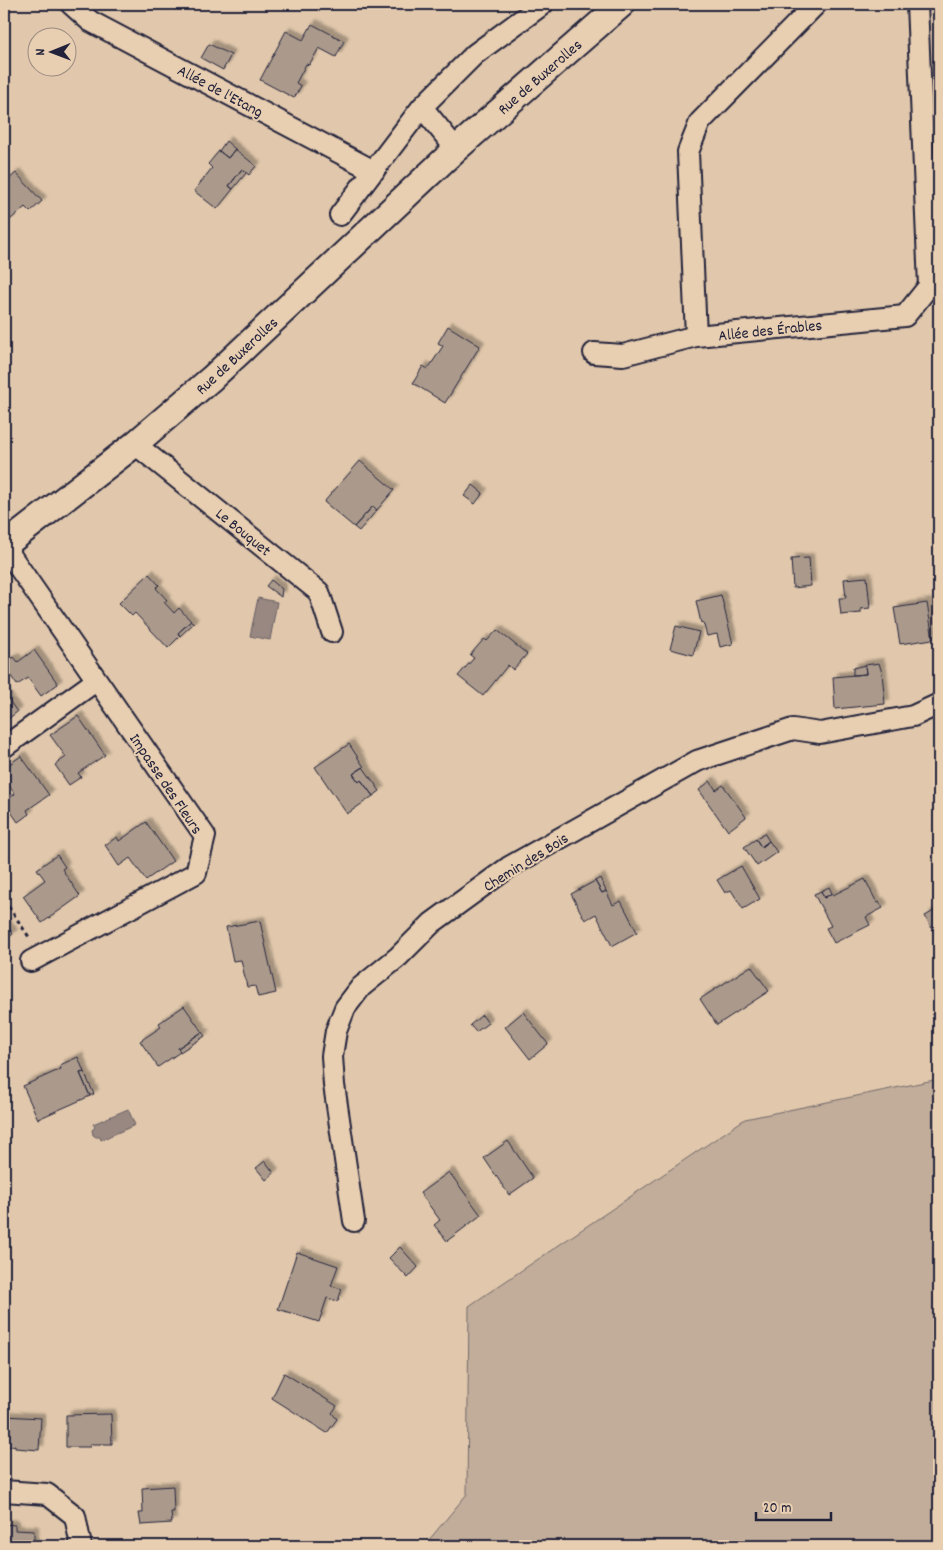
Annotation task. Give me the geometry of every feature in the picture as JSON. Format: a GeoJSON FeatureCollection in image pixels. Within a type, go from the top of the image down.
{"type":"FeatureCollection","features":[{"type":"Feature","properties":{"kind":"street","name":"Allée de l'Etang"},"geometry":{"type":"LineString","coordinates":[[71,4],[90,21],[374,171]]}},
{"type":"Feature","properties":{"kind":"street"},"geometry":{"type":"LineString","coordinates":[[340,215],[422,107],[475,54],[543,4]]}},
{"type":"Feature","properties":{"kind":"street","name":"Rue de Buxerolles"},"geometry":{"type":"LineString","coordinates":[[456,148],[596,4]]}},
{"type":"Feature","properties":{"kind":"street","name":"Rue de Buxerolles"},"geometry":{"type":"LineString","coordinates":[[7,538],[135,444],[212,378],[456,148],[622,4]]}},
{"type":"Feature","properties":{"kind":"street","name":"Allée des Érables"},"geometry":{"type":"LineString","coordinates":[[816,4],[700,122],[688,152],[696,336],[905,316],[929,286],[917,4]]}},
{"type":"Feature","properties":{"kind":"street"},"geometry":{"type":"LineString","coordinates":[[422,107],[456,148]]}},
{"type":"Feature","properties":{"kind":"street"},"geometry":{"type":"LineString","coordinates":[[594,353],[623,355],[696,336]]}},
{"type":"Feature","properties":{"kind":"street","name":"Le Bouquet"},"geometry":{"type":"LineString","coordinates":[[135,444],[319,592],[332,632]]}},
{"type":"Feature","properties":{"kind":"street","name":"Impasse des Fleurs"},"geometry":{"type":"LineString","coordinates":[[7,538],[97,680],[205,836],[196,873],[37,958]]}},
{"type":"Feature","properties":{"kind":"street"},"geometry":{"type":"LineString","coordinates":[[4,747],[97,680]]}},
{"type":"Feature","properties":{"kind":"street","name":"Chemin des Bois"},"geometry":{"type":"LineString","coordinates":[[354,1221],[334,1085],[332,1056],[336,1031],[345,1008],[361,988],[432,923],[509,867],[697,762],[793,729],[820,732],[913,716],[939,704]]}},
{"type":"Feature","properties":{"kind":"street"},"geometry":{"type":"LineString","coordinates":[[4,1491],[47,1494],[75,1516],[81,1546]]}},
{"type":"Feature","properties":{"kind":"path"},"geometry":{"type":"LineString","coordinates":[[4,900],[37,958]]}},
{"type":"Feature","properties":{"kind":"shaded area"},"geometry":{"type":"Polygon","coordinates":[[[258,598],[277,602],[270,640],[250,636],[258,598]]]}},
{"type":"Feature","properties":{"kind":"shaded area"},"geometry":{"type":"Polygon","coordinates":[[[939,1079],[939,1546],[424,1546],[467,1494],[469,1306],[745,1119],[939,1079]]]}},
{"type":"Feature","properties":{"kind":"shaded area"},"geometry":{"type":"Polygon","coordinates":[[[128,1109],[135,1125],[101,1140],[100,1137],[93,1135],[92,1130],[95,1127],[93,1124],[128,1109]]]}},
{"type":"Feature","properties":{"kind":"building"},"geometry":{"type":"Polygon","coordinates":[[[312,24],[344,41],[336,57],[319,48],[309,65],[306,64],[296,83],[301,86],[294,98],[260,80],[286,31],[303,40],[312,24]]]}},
{"type":"Feature","properties":{"kind":"building"},"geometry":{"type":"Polygon","coordinates":[[[209,44],[231,55],[223,70],[201,58],[209,44]]]}},
{"type":"Feature","properties":{"kind":"building"},"geometry":{"type":"Polygon","coordinates":[[[226,141],[235,149],[228,158],[219,151],[226,141]]]}},
{"type":"Feature","properties":{"kind":"building"},"geometry":{"type":"Polygon","coordinates":[[[235,149],[256,166],[249,175],[242,169],[229,186],[233,189],[217,209],[194,191],[212,168],[208,164],[219,151],[228,158],[235,149]]]}},
{"type":"Feature","properties":{"kind":"building"},"geometry":{"type":"Polygon","coordinates":[[[242,169],[246,173],[233,189],[229,186],[242,169]]]}},
{"type":"Feature","properties":{"kind":"building"},"geometry":{"type":"Polygon","coordinates":[[[16,173],[42,201],[30,212],[25,207],[4,225],[4,184],[16,173]]]}},
{"type":"Feature","properties":{"kind":"building"},"geometry":{"type":"Polygon","coordinates":[[[448,326],[480,346],[445,403],[413,383],[423,366],[428,369],[443,346],[438,343],[448,326]]]}},
{"type":"Feature","properties":{"kind":"building"},"geometry":{"type":"Polygon","coordinates":[[[360,461],[394,490],[377,510],[373,506],[354,527],[324,502],[360,461]]]}},
{"type":"Feature","properties":{"kind":"building"},"geometry":{"type":"Polygon","coordinates":[[[473,485],[483,493],[475,504],[464,496],[473,485]]]}},
{"type":"Feature","properties":{"kind":"building"},"geometry":{"type":"Polygon","coordinates":[[[373,506],[377,510],[359,531],[354,527],[373,506]]]}},
{"type":"Feature","properties":{"kind":"building"},"geometry":{"type":"Polygon","coordinates":[[[809,558],[811,586],[793,588],[791,559],[809,558]]]}},
{"type":"Feature","properties":{"kind":"building"},"geometry":{"type":"Polygon","coordinates":[[[149,574],[159,585],[156,588],[167,600],[164,602],[174,613],[179,608],[191,621],[178,633],[180,636],[168,648],[135,613],[132,616],[119,603],[149,574]]]}},
{"type":"Feature","properties":{"kind":"building"},"geometry":{"type":"Polygon","coordinates":[[[867,577],[870,608],[861,609],[861,613],[841,615],[839,598],[846,598],[844,579],[867,577]]]}},
{"type":"Feature","properties":{"kind":"building"},"geometry":{"type":"Polygon","coordinates":[[[271,580],[282,589],[281,597],[266,586],[271,580]]]}},
{"type":"Feature","properties":{"kind":"building"},"geometry":{"type":"Polygon","coordinates":[[[721,595],[733,644],[720,647],[717,634],[707,636],[703,622],[701,623],[696,601],[721,595]]]}},
{"type":"Feature","properties":{"kind":"building"},"geometry":{"type":"Polygon","coordinates":[[[927,603],[933,639],[900,644],[894,608],[927,603]]]}},
{"type":"Feature","properties":{"kind":"building"},"geometry":{"type":"Polygon","coordinates":[[[191,621],[194,623],[180,636],[178,633],[191,621]]]}},
{"type":"Feature","properties":{"kind":"building"},"geometry":{"type":"Polygon","coordinates":[[[676,626],[699,632],[693,655],[670,649],[676,626]]]}},
{"type":"Feature","properties":{"kind":"building"},"geometry":{"type":"Polygon","coordinates":[[[497,630],[527,654],[513,670],[508,665],[483,696],[458,676],[474,658],[470,655],[484,639],[487,641],[497,630]]]}},
{"type":"Feature","properties":{"kind":"building"},"geometry":{"type":"Polygon","coordinates":[[[34,650],[58,684],[41,696],[28,678],[17,685],[4,666],[14,657],[18,662],[34,650]]]}},
{"type":"Feature","properties":{"kind":"building"},"geometry":{"type":"Polygon","coordinates":[[[879,663],[882,673],[885,704],[835,709],[833,677],[866,674],[865,665],[879,663]]]}},
{"type":"Feature","properties":{"kind":"building"},"geometry":{"type":"Polygon","coordinates":[[[865,665],[866,674],[853,675],[853,668],[865,665]]]}},
{"type":"Feature","properties":{"kind":"building"},"geometry":{"type":"Polygon","coordinates":[[[4,693],[17,712],[4,722],[4,693]]]}},
{"type":"Feature","properties":{"kind":"building"},"geometry":{"type":"Polygon","coordinates":[[[78,716],[105,755],[78,773],[81,777],[69,785],[55,765],[66,757],[50,735],[78,716]]]}},
{"type":"Feature","properties":{"kind":"building"},"geometry":{"type":"Polygon","coordinates":[[[349,744],[364,767],[353,774],[359,782],[361,780],[373,796],[347,814],[315,767],[349,744]]]}},
{"type":"Feature","properties":{"kind":"building"},"geometry":{"type":"Polygon","coordinates":[[[21,756],[49,795],[27,810],[29,814],[18,822],[4,802],[15,794],[4,779],[4,768],[21,756]]]}},
{"type":"Feature","properties":{"kind":"building"},"geometry":{"type":"Polygon","coordinates":[[[363,767],[380,791],[373,796],[361,780],[359,782],[353,774],[363,767]]]}},
{"type":"Feature","properties":{"kind":"building"},"geometry":{"type":"Polygon","coordinates":[[[710,781],[716,790],[723,785],[746,817],[728,831],[699,790],[710,781]]]}},
{"type":"Feature","properties":{"kind":"building"},"geometry":{"type":"Polygon","coordinates":[[[146,822],[173,861],[146,880],[130,858],[119,866],[105,845],[117,837],[119,841],[146,822]]]}},
{"type":"Feature","properties":{"kind":"building"},"geometry":{"type":"Polygon","coordinates":[[[764,833],[769,841],[761,847],[756,839],[764,833]]]}},
{"type":"Feature","properties":{"kind":"building"},"geometry":{"type":"Polygon","coordinates":[[[756,839],[761,847],[769,841],[777,852],[757,866],[744,847],[756,839]]]}},
{"type":"Feature","properties":{"kind":"building"},"geometry":{"type":"Polygon","coordinates":[[[57,855],[65,867],[62,869],[80,896],[42,923],[23,896],[45,880],[37,869],[57,855]]]}},
{"type":"Feature","properties":{"kind":"building"},"geometry":{"type":"Polygon","coordinates":[[[741,866],[760,899],[743,909],[731,890],[725,893],[717,880],[741,866]]]}},
{"type":"Feature","properties":{"kind":"building"},"geometry":{"type":"Polygon","coordinates":[[[600,878],[606,891],[602,893],[595,881],[600,878]]]}},
{"type":"Feature","properties":{"kind":"building"},"geometry":{"type":"Polygon","coordinates":[[[865,879],[877,903],[879,902],[883,908],[866,917],[870,925],[834,943],[826,928],[831,926],[814,894],[821,891],[824,898],[865,879]]]}},
{"type":"Feature","properties":{"kind":"building"},"geometry":{"type":"Polygon","coordinates":[[[595,881],[602,893],[606,891],[613,905],[621,901],[637,932],[612,946],[596,914],[585,920],[571,894],[595,881]]]}},
{"type":"Feature","properties":{"kind":"building"},"geometry":{"type":"Polygon","coordinates":[[[829,887],[832,893],[824,898],[821,891],[829,887]]]}},
{"type":"Feature","properties":{"kind":"building"},"geometry":{"type":"Polygon","coordinates":[[[939,908],[939,941],[925,916],[939,908]]]}},
{"type":"Feature","properties":{"kind":"building"},"geometry":{"type":"Polygon","coordinates":[[[4,921],[13,934],[4,941],[4,921]]]}},
{"type":"Feature","properties":{"kind":"building"},"geometry":{"type":"Polygon","coordinates":[[[260,921],[276,993],[258,997],[255,986],[247,987],[241,960],[233,961],[226,927],[260,921]]]}},
{"type":"Feature","properties":{"kind":"building"},"geometry":{"type":"Polygon","coordinates":[[[751,966],[769,991],[717,1025],[700,999],[751,966]]]}},
{"type":"Feature","properties":{"kind":"building"},"geometry":{"type":"Polygon","coordinates":[[[184,1006],[202,1032],[178,1048],[180,1052],[158,1067],[140,1041],[161,1027],[159,1023],[184,1006]]]}},
{"type":"Feature","properties":{"kind":"building"},"geometry":{"type":"Polygon","coordinates":[[[523,1012],[548,1044],[530,1059],[505,1027],[523,1012]]]}},
{"type":"Feature","properties":{"kind":"building"},"geometry":{"type":"Polygon","coordinates":[[[482,1015],[488,1023],[476,1032],[470,1025],[482,1015]]]}},
{"type":"Feature","properties":{"kind":"building"},"geometry":{"type":"Polygon","coordinates":[[[202,1032],[205,1036],[180,1052],[178,1048],[202,1032]]]}},
{"type":"Feature","properties":{"kind":"building"},"geometry":{"type":"Polygon","coordinates":[[[78,1057],[84,1072],[80,1073],[90,1096],[38,1119],[23,1086],[61,1069],[60,1065],[78,1057]]]}},
{"type":"Feature","properties":{"kind":"building"},"geometry":{"type":"Polygon","coordinates":[[[84,1072],[94,1094],[90,1096],[80,1073],[84,1072]]]}},
{"type":"Feature","properties":{"kind":"building"},"geometry":{"type":"Polygon","coordinates":[[[508,1141],[533,1178],[509,1195],[484,1158],[508,1141]]]}},
{"type":"Feature","properties":{"kind":"building"},"geometry":{"type":"Polygon","coordinates":[[[265,1161],[274,1173],[266,1180],[256,1168],[265,1161]]]}},
{"type":"Feature","properties":{"kind":"building"},"geometry":{"type":"Polygon","coordinates":[[[449,1172],[481,1215],[447,1241],[434,1225],[440,1220],[420,1193],[449,1172]]]}},
{"type":"Feature","properties":{"kind":"building"},"geometry":{"type":"Polygon","coordinates":[[[400,1247],[418,1267],[408,1278],[389,1258],[400,1247]]]}},
{"type":"Feature","properties":{"kind":"building"},"geometry":{"type":"Polygon","coordinates":[[[297,1252],[338,1266],[331,1286],[342,1289],[338,1301],[327,1298],[319,1322],[278,1309],[297,1252]]]}},
{"type":"Feature","properties":{"kind":"building"},"geometry":{"type":"Polygon","coordinates":[[[284,1373],[337,1406],[332,1413],[337,1419],[327,1433],[272,1398],[284,1373]]]}},
{"type":"Feature","properties":{"kind":"building"},"geometry":{"type":"Polygon","coordinates":[[[111,1414],[112,1444],[90,1444],[90,1447],[66,1447],[66,1415],[111,1414]]]}},
{"type":"Feature","properties":{"kind":"building"},"geometry":{"type":"Polygon","coordinates":[[[4,1416],[41,1418],[39,1450],[15,1448],[15,1445],[4,1448],[4,1416]]]}},
{"type":"Feature","properties":{"kind":"building"},"geometry":{"type":"Polygon","coordinates":[[[173,1486],[174,1512],[171,1512],[172,1523],[141,1525],[139,1513],[143,1513],[142,1488],[173,1486]]]}},
{"type":"Feature","properties":{"kind":"building"},"geometry":{"type":"Polygon","coordinates":[[[4,1524],[15,1525],[15,1530],[34,1531],[34,1546],[4,1546],[4,1524]]]}}]}
